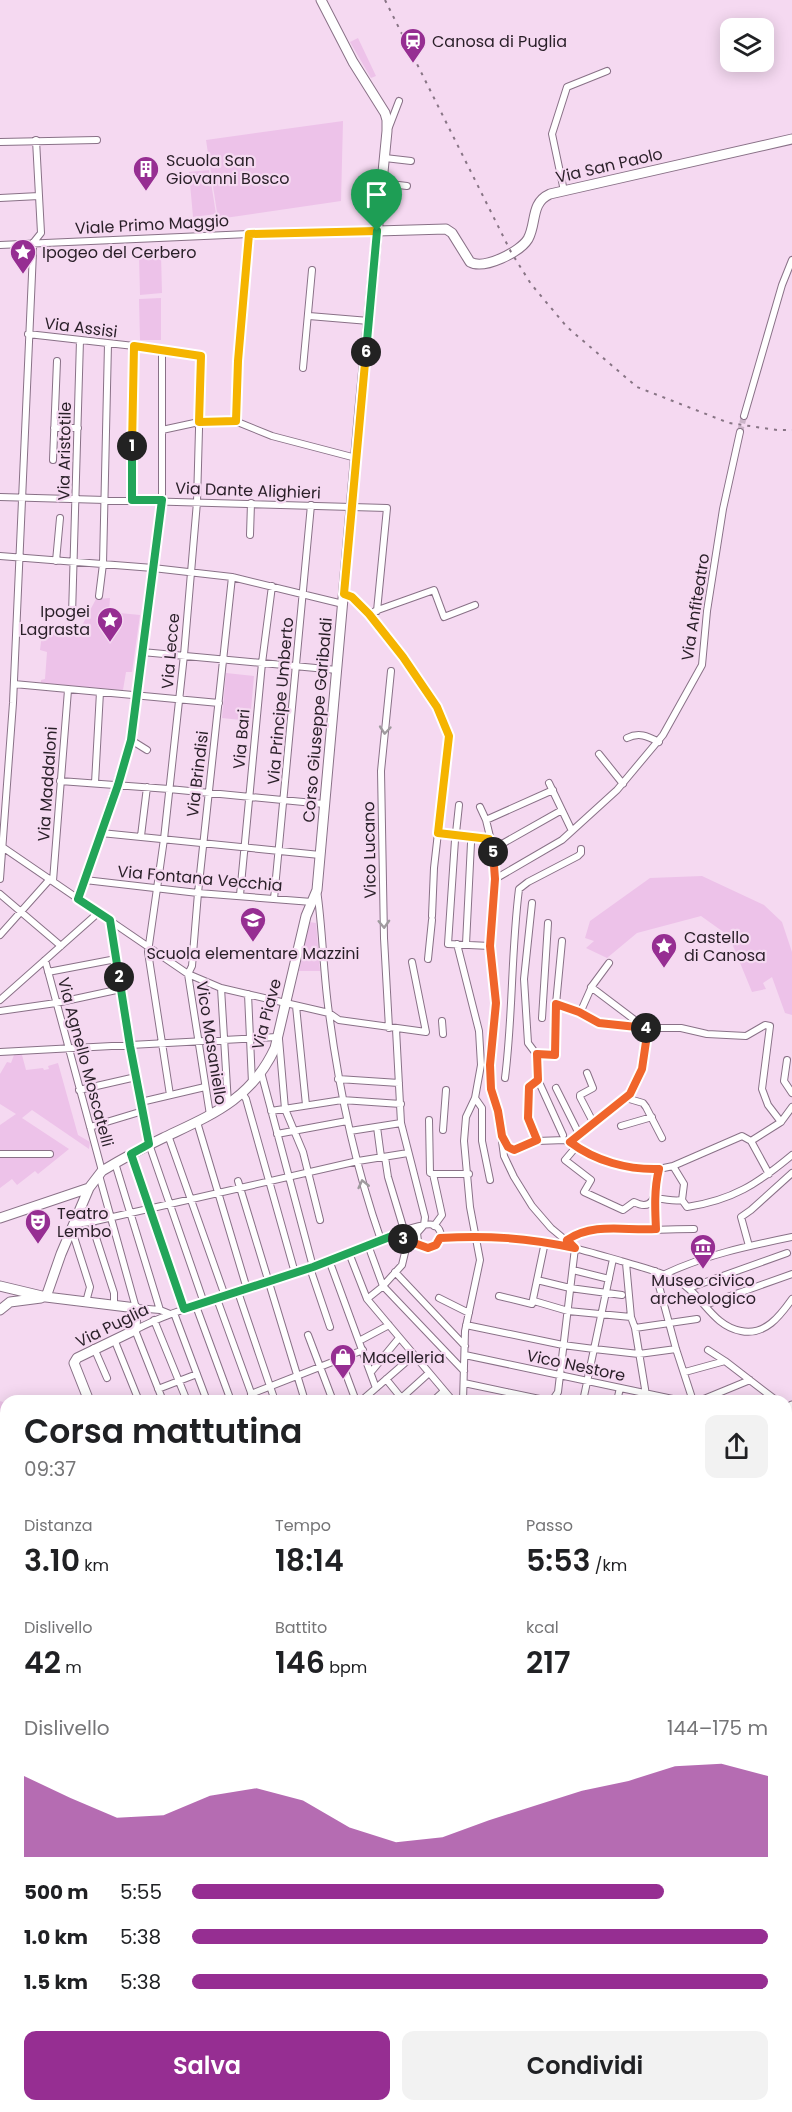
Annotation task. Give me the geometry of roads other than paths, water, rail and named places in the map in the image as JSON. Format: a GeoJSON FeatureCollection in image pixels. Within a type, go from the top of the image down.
{"type":"FeatureCollection","features":[{"type":"Feature","properties":{"kind":"street","name":"Corso Giuseppe Garibaldi"},"geometry":{"type":"LineString","coordinates":[[321,0],[353,62],[385,113],[387,120],[317,890],[338,1079],[365,1193],[381,1240]]}},
{"type":"Feature","properties":{"kind":"street"},"geometry":{"type":"LineString","coordinates":[[564,191],[552,134],[558,111],[567,87],[607,71]]}},
{"type":"Feature","properties":{"kind":"street"},"geometry":{"type":"LineString","coordinates":[[387,131],[399,101]]}},
{"type":"Feature","properties":{"kind":"street","name":"Via San Paolo"},"geometry":{"type":"LineString","coordinates":[[377,231],[446,229],[453,235],[470,262],[484,265],[523,244],[530,234],[540,201],[550,194],[792,139]]}},
{"type":"Feature","properties":{"kind":"street"},"geometry":{"type":"LineString","coordinates":[[0,879],[14,684],[33,243],[41,233],[36,140]]}},
{"type":"Feature","properties":{"kind":"street"},"geometry":{"type":"LineString","coordinates":[[0,142],[97,140]]}},
{"type":"Feature","properties":{"kind":"street"},"geometry":{"type":"LineString","coordinates":[[385,158],[411,161]]}},
{"type":"Feature","properties":{"kind":"street"},"geometry":{"type":"LineString","coordinates":[[382,183],[407,186]]}},
{"type":"Feature","properties":{"kind":"street"},"geometry":{"type":"LineString","coordinates":[[0,198],[39,196]]}},
{"type":"Feature","properties":{"kind":"street","name":"Viale Primo Maggio"},"geometry":{"type":"LineString","coordinates":[[0,245],[377,231]]}},
{"type":"Feature","properties":{"kind":"street"},"geometry":{"type":"LineString","coordinates":[[236,421],[238,361],[249,234]]}},
{"type":"Feature","properties":{"kind":"street"},"geometry":{"type":"LineString","coordinates":[[744,416],[782,285],[792,260]]}},
{"type":"Feature","properties":{"kind":"street"},"geometry":{"type":"LineString","coordinates":[[303,368],[312,270]]}},
{"type":"Feature","properties":{"kind":"street"},"geometry":{"type":"LineString","coordinates":[[309,316],[369,321]]}},
{"type":"Feature","properties":{"kind":"street","name":"Via Assisi"},"geometry":{"type":"LineString","coordinates":[[28,334],[201,356]]}},
{"type":"Feature","properties":{"kind":"street","name":"Via Aristotile"},"geometry":{"type":"LineString","coordinates":[[72,615],[80,340]]}},
{"type":"Feature","properties":{"kind":"street"},"geometry":{"type":"LineString","coordinates":[[99,596],[103,564],[108,344]]}},
{"type":"Feature","properties":{"kind":"street"},"geometry":{"type":"LineString","coordinates":[[132,500],[134,346]]}},
{"type":"Feature","properties":{"kind":"street"},"geometry":{"type":"LineString","coordinates":[[78,899],[118,785],[131,740],[162,500],[162,350]]}},
{"type":"Feature","properties":{"kind":"street","name":"Via Lecce"},"geometry":{"type":"LineString","coordinates":[[170,1095],[148,952],[164,839],[184,656],[197,501],[201,356]]}},
{"type":"Feature","properties":{"kind":"street"},"geometry":{"type":"LineString","coordinates":[[53,460],[57,361]]}},
{"type":"Feature","properties":{"kind":"street"},"geometry":{"type":"LineString","coordinates":[[162,430],[199,422],[236,421],[272,436],[356,458]]}},
{"type":"Feature","properties":{"kind":"street"},"geometry":{"type":"LineString","coordinates":[[54,428],[78,428]]}},
{"type":"Feature","properties":{"kind":"street","name":"Via Anfiteatro"},"geometry":{"type":"LineString","coordinates":[[495,879],[562,840],[623,784],[659,742],[702,665],[707,611],[723,509],[740,432]]}},
{"type":"Feature","properties":{"kind":"street","name":"Via Dante Alighieri"},"geometry":{"type":"LineString","coordinates":[[0,497],[387,508],[377,610]]}},
{"type":"Feature","properties":{"kind":"street"},"geometry":{"type":"LineString","coordinates":[[250,535],[251,503]]}},
{"type":"Feature","properties":{"kind":"street","name":"Via Principe Umberto"},"geometry":{"type":"LineString","coordinates":[[274,898],[311,505]]}},
{"type":"Feature","properties":{"kind":"street"},"geometry":{"type":"LineString","coordinates":[[56,561],[60,518]]}},
{"type":"Feature","properties":{"kind":"street"},"geometry":{"type":"LineString","coordinates":[[0,556],[191,572],[232,577],[303,594],[343,599],[352,597],[369,614],[408,665],[437,707],[449,736],[438,833],[428,959]]}},
{"type":"Feature","properties":{"kind":"street","name":"Via Brindisi"},"geometry":{"type":"LineString","coordinates":[[188,974],[192,966],[232,577]]}},
{"type":"Feature","properties":{"kind":"street","name":"Via Bari"},"geometry":{"type":"LineString","coordinates":[[240,895],[262,663],[272,586]]}},
{"type":"Feature","properties":{"kind":"street"},"geometry":{"type":"LineString","coordinates":[[369,614],[434,590],[444,617],[475,605]]}},
{"type":"Feature","properties":{"kind":"street"},"geometry":{"type":"LineString","coordinates":[[142,651],[337,670]]}},
{"type":"Feature","properties":{"kind":"street","name":"Vico Lucano"},"geometry":{"type":"LineString","coordinates":[[389,1028],[384,930],[381,771],[391,671]]}},
{"type":"Feature","properties":{"kind":"street"},"geometry":{"type":"LineString","coordinates":[[14,684],[219,703]]}},
{"type":"Feature","properties":{"kind":"street","name":"Via Maddaloni"},"geometry":{"type":"LineString","coordinates":[[52,880],[68,690]]}},
{"type":"Feature","properties":{"kind":"street"},"geometry":{"type":"LineString","coordinates":[[95,783],[100,692]]}},
{"type":"Feature","properties":{"kind":"street"},"geometry":{"type":"LineString","coordinates":[[627,738],[635,734],[659,742]]}},
{"type":"Feature","properties":{"kind":"street"},"geometry":{"type":"LineString","coordinates":[[131,740],[147,750]]}},
{"type":"Feature","properties":{"kind":"street"},"geometry":{"type":"LineString","coordinates":[[599,754],[623,784]]}},
{"type":"Feature","properties":{"kind":"street"},"geometry":{"type":"LineString","coordinates":[[60,781],[324,804]]}},
{"type":"Feature","properties":{"kind":"street"},"geometry":{"type":"LineString","coordinates":[[549,783],[572,831]]}},
{"type":"Feature","properties":{"kind":"street"},"geometry":{"type":"LineString","coordinates":[[141,836],[147,787]]}},
{"type":"Feature","properties":{"kind":"street"},"geometry":{"type":"LineString","coordinates":[[486,819],[553,790]]}},
{"type":"Feature","properties":{"kind":"street"},"geometry":{"type":"LineString","coordinates":[[459,805],[448,944],[490,946]]}},
{"type":"Feature","properties":{"kind":"street"},"geometry":{"type":"LineString","coordinates":[[480,807],[486,819],[493,849],[495,879],[490,946],[496,1003],[490,1065],[491,1089],[498,1111],[504,1156],[532,1206],[551,1228],[575,1248]]}},
{"type":"Feature","properties":{"kind":"street"},"geometry":{"type":"LineString","coordinates":[[493,849],[562,810]]}},
{"type":"Feature","properties":{"kind":"street"},"geometry":{"type":"LineString","coordinates":[[101,832],[320,855]]}},
{"type":"Feature","properties":{"kind":"street"},"geometry":{"type":"LineString","coordinates":[[438,833],[489,839]]}},
{"type":"Feature","properties":{"kind":"street"},"geometry":{"type":"LineString","coordinates":[[466,944],[471,843]]}},
{"type":"Feature","properties":{"kind":"street"},"geometry":{"type":"LineString","coordinates":[[1,847],[188,974],[221,988],[329,1013],[339,1020],[426,1032],[412,962]]}},
{"type":"Feature","properties":{"kind":"street"},"geometry":{"type":"LineString","coordinates":[[505,1078],[512,1016],[519,889],[578,856],[581,849]]}},
{"type":"Feature","properties":{"kind":"street"},"geometry":{"type":"LineString","coordinates":[[0,935],[52,880]]}},
{"type":"Feature","properties":{"kind":"street","name":"Via Fontana Vecchia"},"geometry":{"type":"LineString","coordinates":[[85,880],[198,893],[312,902]]}},
{"type":"Feature","properties":{"kind":"street","name":"Via Piave"},"geometry":{"type":"LineString","coordinates":[[46,1297],[89,1188],[100,1172],[149,1144],[228,1105],[252,1083],[269,1062],[277,1038],[306,916],[317,890]]}},
{"type":"Feature","properties":{"kind":"street"},"geometry":{"type":"LineString","coordinates":[[0,894],[61,946]]}},
{"type":"Feature","properties":{"kind":"street"},"geometry":{"type":"LineString","coordinates":[[532,903],[524,979],[528,1043],[537,1054],[538,1080],[563,1135]]}},
{"type":"Feature","properties":{"kind":"street"},"geometry":{"type":"LineString","coordinates":[[0,1000],[98,913]]}},
{"type":"Feature","properties":{"kind":"street"},"geometry":{"type":"LineString","coordinates":[[110,920],[130,1046],[149,1144],[204,1303]]}},
{"type":"Feature","properties":{"kind":"street"},"geometry":{"type":"LineString","coordinates":[[542,1018],[548,923]]}},
{"type":"Feature","properties":{"kind":"street"},"geometry":{"type":"LineString","coordinates":[[537,1054],[555,1055],[556,1004],[562,941]]}},
{"type":"Feature","properties":{"kind":"street"},"geometry":{"type":"LineString","coordinates":[[457,944],[479,1031],[481,1065],[475,1098],[466,1117],[464,1141],[471,1207],[480,1260],[466,1325],[463,1395]]}},
{"type":"Feature","properties":{"kind":"street"},"geometry":{"type":"LineString","coordinates":[[48,972],[116,959]]}},
{"type":"Feature","properties":{"kind":"street","name":"Via Agnello Moscatelli"},"geometry":{"type":"LineString","coordinates":[[45,960],[90,1127],[110,1218],[136,1301],[136,1308]]}},
{"type":"Feature","properties":{"kind":"street"},"geometry":{"type":"LineString","coordinates":[[579,1012],[591,987],[609,963]]}},
{"type":"Feature","properties":{"kind":"street","name":"Vico Masaniello"},"geometry":{"type":"LineString","coordinates":[[188,974],[210,1115]]}},
{"type":"Feature","properties":{"kind":"street"},"geometry":{"type":"LineString","coordinates":[[591,987],[645,1028]]}},
{"type":"Feature","properties":{"kind":"street"},"geometry":{"type":"LineString","coordinates":[[221,988],[228,1105]]}},
{"type":"Feature","properties":{"kind":"street"},"geometry":{"type":"LineString","coordinates":[[0,1011],[56,1003],[121,989]]}},
{"type":"Feature","properties":{"kind":"street"},"geometry":{"type":"LineString","coordinates":[[248,994],[252,1083]]}},
{"type":"Feature","properties":{"kind":"street"},"geometry":{"type":"LineString","coordinates":[[556,1004],[579,1012],[599,1023],[645,1028],[681,1028],[707,1034],[746,1036],[765,1025],[770,1026],[762,1089],[768,1105],[781,1122]]}},
{"type":"Feature","properties":{"kind":"street"},"geometry":{"type":"LineString","coordinates":[[296,1006],[306,1105]]}},
{"type":"Feature","properties":{"kind":"street"},"geometry":{"type":"LineString","coordinates":[[442,1022],[443,1034]]}},
{"type":"Feature","properties":{"kind":"street"},"geometry":{"type":"LineString","coordinates":[[570,1142],[630,1094],[639,1077],[645,1053],[645,1028]]}},
{"type":"Feature","properties":{"kind":"street"},"geometry":{"type":"LineString","coordinates":[[396,1029],[401,1123],[424,1217],[424,1225],[417,1233],[420,1244]]}},
{"type":"Feature","properties":{"kind":"street"},"geometry":{"type":"LineString","coordinates":[[0,1052],[279,1039],[285,1109],[303,1152],[321,1220]]}},
{"type":"Feature","properties":{"kind":"street"},"geometry":{"type":"LineString","coordinates":[[479,1045],[491,1044]]}},
{"type":"Feature","properties":{"kind":"street"},"geometry":{"type":"LineString","coordinates":[[787,1060],[784,1081],[792,1093]]}},
{"type":"Feature","properties":{"kind":"street"},"geometry":{"type":"LineString","coordinates":[[481,1065],[490,1065]]}},
{"type":"Feature","properties":{"kind":"street"},"geometry":{"type":"LineString","coordinates":[[261,1072],[330,1327]]}},
{"type":"Feature","properties":{"kind":"street"},"geometry":{"type":"LineString","coordinates":[[587,1073],[593,1088],[580,1095],[593,1122]]}},
{"type":"Feature","properties":{"kind":"street"},"geometry":{"type":"LineString","coordinates":[[80,1090],[136,1077]]}},
{"type":"Feature","properties":{"kind":"street"},"geometry":{"type":"LineString","coordinates":[[338,1079],[399,1083]]}},
{"type":"Feature","properties":{"kind":"street"},"geometry":{"type":"LineString","coordinates":[[537,1140],[528,1118],[529,1087],[538,1080]]}},
{"type":"Feature","properties":{"kind":"street"},"geometry":{"type":"LineString","coordinates":[[141,1102],[206,1087]]}},
{"type":"Feature","properties":{"kind":"street"},"geometry":{"type":"LineString","coordinates":[[556,1088],[579,1134]]}},
{"type":"Feature","properties":{"kind":"street"},"geometry":{"type":"LineString","coordinates":[[477,1089],[491,1089]]}},
{"type":"Feature","properties":{"kind":"street"},"geometry":{"type":"LineString","coordinates":[[443,1130],[446,1090]]}},
{"type":"Feature","properties":{"kind":"street"},"geometry":{"type":"LineString","coordinates":[[242,1093],[295,1273]]}},
{"type":"Feature","properties":{"kind":"street"},"geometry":{"type":"LineString","coordinates":[[475,1098],[482,1108],[482,1141],[490,1180]]}},
{"type":"Feature","properties":{"kind":"street"},"geometry":{"type":"LineString","coordinates":[[626,1098],[643,1103],[662,1138]]}},
{"type":"Feature","properties":{"kind":"street"},"geometry":{"type":"LineString","coordinates":[[271,1111],[342,1100],[401,1104]]}},
{"type":"Feature","properties":{"kind":"street"},"geometry":{"type":"LineString","coordinates":[[751,1141],[790,1116],[792,1107]]}},
{"type":"Feature","properties":{"kind":"street"},"geometry":{"type":"LineString","coordinates":[[90,1127],[143,1111]]}},
{"type":"Feature","properties":{"kind":"street"},"geometry":{"type":"LineString","coordinates":[[621,1126],[652,1117]]}},
{"type":"Feature","properties":{"kind":"street"},"geometry":{"type":"LineString","coordinates":[[429,1120],[430,1173],[433,1174],[442,1215],[434,1226]]}},
{"type":"Feature","properties":{"kind":"street"},"geometry":{"type":"LineString","coordinates":[[277,1134],[347,1121]]}},
{"type":"Feature","properties":{"kind":"street"},"geometry":{"type":"LineString","coordinates":[[197,1122],[248,1289]]}},
{"type":"Feature","properties":{"kind":"street"},"geometry":{"type":"LineString","coordinates":[[350,1131],[401,1123]]}},
{"type":"Feature","properties":{"kind":"street"},"geometry":{"type":"LineString","coordinates":[[377,1127],[388,1177],[404,1230]]}},
{"type":"Feature","properties":{"kind":"street"},"geometry":{"type":"LineString","coordinates":[[168,1135],[225,1296]]}},
{"type":"Feature","properties":{"kind":"street"},"geometry":{"type":"LineString","coordinates":[[502,1136],[508,1147],[514,1150],[537,1140],[565,1140],[591,1156],[622,1166],[659,1169],[673,1166],[742,1136],[751,1141],[769,1174]]}},
{"type":"Feature","properties":{"kind":"street"},"geometry":{"type":"LineString","coordinates":[[576,1147],[565,1160],[591,1180],[584,1192],[623,1210],[634,1202],[648,1204],[655,1199],[662,1198],[672,1202],[682,1200]]}},
{"type":"Feature","properties":{"kind":"street"},"geometry":{"type":"LineString","coordinates":[[86,1302],[90,1287],[72,1228],[358,1161],[408,1153]]}},
{"type":"Feature","properties":{"kind":"street"},"geometry":{"type":"LineString","coordinates":[[0,1154],[50,1154]]}},
{"type":"Feature","properties":{"kind":"street"},"geometry":{"type":"LineString","coordinates":[[131,1154],[184,1309]]}},
{"type":"Feature","properties":{"kind":"street"},"geometry":{"type":"LineString","coordinates":[[673,1166],[684,1184],[682,1200],[687,1207],[732,1197],[769,1174],[792,1155]]}},
{"type":"Feature","properties":{"kind":"street"},"geometry":{"type":"LineString","coordinates":[[115,1163],[160,1310]]}},
{"type":"Feature","properties":{"kind":"street"},"geometry":{"type":"LineString","coordinates":[[656,1229],[657,1191],[655,1183],[659,1169]]}},
{"type":"Feature","properties":{"kind":"street"},"geometry":{"type":"LineString","coordinates":[[749,1246],[741,1217],[792,1173]]}},
{"type":"Feature","properties":{"kind":"street"},"geometry":{"type":"LineString","coordinates":[[433,1174],[469,1174]]}},
{"type":"Feature","properties":{"kind":"street"},"geometry":{"type":"LineString","coordinates":[[238,1180],[303,1395]]}},
{"type":"Feature","properties":{"kind":"street"},"geometry":{"type":"LineString","coordinates":[[0,1218],[89,1188]]}},
{"type":"Feature","properties":{"kind":"street"},"geometry":{"type":"LineString","coordinates":[[91,1222],[114,1293],[114,1306]]}},
{"type":"Feature","properties":{"kind":"street"},"geometry":{"type":"LineString","coordinates":[[392,1236],[425,1247],[432,1247],[440,1238],[440,1232],[434,1226],[424,1225]]}},
{"type":"Feature","properties":{"kind":"street","name":"Via Puglia"},"geometry":{"type":"LineString","coordinates":[[87,1395],[74,1363],[77,1358],[94,1348],[172,1313],[295,1273],[404,1230],[424,1225]]}},
{"type":"Feature","properties":{"kind":"street"},"geometry":{"type":"LineString","coordinates":[[567,1240],[578,1233],[611,1227],[694,1229]]}},
{"type":"Feature","properties":{"kind":"street"},"geometry":{"type":"LineString","coordinates":[[440,1238],[476,1236],[525,1238],[575,1248],[665,1274],[689,1288],[723,1324],[743,1332],[759,1330],[771,1324],[792,1299]]}},
{"type":"Feature","properties":{"kind":"street"},"geometry":{"type":"LineString","coordinates":[[665,1274],[686,1264],[749,1246],[792,1238]]}},
{"type":"Feature","properties":{"kind":"street"},"geometry":{"type":"LineString","coordinates":[[367,1299],[383,1286],[402,1265],[408,1240]]}},
{"type":"Feature","properties":{"kind":"street"},"geometry":{"type":"LineString","coordinates":[[534,1301],[544,1242]]}},
{"type":"Feature","properties":{"kind":"street"},"geometry":{"type":"LineString","coordinates":[[368,1245],[383,1286],[464,1371]]}},
{"type":"Feature","properties":{"kind":"street"},"geometry":{"type":"LineString","coordinates":[[555,1395],[558,1392],[575,1248]]}},
{"type":"Feature","properties":{"kind":"street"},"geometry":{"type":"LineString","coordinates":[[349,1253],[367,1299],[448,1395]]}},
{"type":"Feature","properties":{"kind":"street"},"geometry":{"type":"LineString","coordinates":[[689,1288],[787,1253]]}},
{"type":"Feature","properties":{"kind":"street"},"geometry":{"type":"LineString","coordinates":[[585,1395],[614,1259]]}},
{"type":"Feature","properties":{"kind":"street"},"geometry":{"type":"LineString","coordinates":[[329,1260],[376,1388]]}},
{"type":"Feature","properties":{"kind":"street"},"geometry":{"type":"LineString","coordinates":[[626,1263],[631,1317],[646,1393]]}},
{"type":"Feature","properties":{"kind":"street"},"geometry":{"type":"LineString","coordinates":[[573,1270],[609,1279]]}},
{"type":"Feature","properties":{"kind":"street"},"geometry":{"type":"LineString","coordinates":[[655,1271],[691,1395]]}},
{"type":"Feature","properties":{"kind":"street"},"geometry":{"type":"LineString","coordinates":[[395,1272],[465,1346]]}},
{"type":"Feature","properties":{"kind":"street"},"geometry":{"type":"LineString","coordinates":[[705,1305],[792,1274]]}},
{"type":"Feature","properties":{"kind":"street"},"geometry":{"type":"LineString","coordinates":[[537,1280],[570,1288],[622,1295]]}},
{"type":"Feature","properties":{"kind":"street"},"geometry":{"type":"LineString","coordinates":[[1,1309],[1,1286],[46,1297],[172,1313],[205,1395]]}},
{"type":"Feature","properties":{"kind":"street"},"geometry":{"type":"LineString","coordinates":[[238,1292],[273,1395]]}},
{"type":"Feature","properties":{"kind":"street"},"geometry":{"type":"LineString","coordinates":[[499,1296],[532,1304],[534,1301],[568,1311],[631,1317]]}},
{"type":"Feature","properties":{"kind":"street"},"geometry":{"type":"LineString","coordinates":[[1,1309],[9,1302],[46,1297]]}},
{"type":"Feature","properties":{"kind":"street"},"geometry":{"type":"LineString","coordinates":[[439,1298],[469,1313]]}},
{"type":"Feature","properties":{"kind":"street"},"geometry":{"type":"LineString","coordinates":[[217,1299],[251,1394],[363,1350]]}},
{"type":"Feature","properties":{"kind":"street"},"geometry":{"type":"LineString","coordinates":[[196,1306],[229,1395]]}},
{"type":"Feature","properties":{"kind":"street"},"geometry":{"type":"LineString","coordinates":[[136,1308],[135,1330],[160,1395]]}},
{"type":"Feature","properties":{"kind":"street"},"geometry":{"type":"LineString","coordinates":[[635,1328],[697,1319]]}},
{"type":"Feature","properties":{"kind":"street"},"geometry":{"type":"LineString","coordinates":[[154,1320],[184,1395]]}},
{"type":"Feature","properties":{"kind":"street"},"geometry":{"type":"LineString","coordinates":[[359,1341],[389,1325]]}},
{"type":"Feature","properties":{"kind":"street"},"geometry":{"type":"LineString","coordinates":[[466,1325],[594,1349],[639,1354],[676,1349]]}},
{"type":"Feature","properties":{"kind":"street"},"geometry":{"type":"LineString","coordinates":[[308,1335],[331,1395]]}},
{"type":"Feature","properties":{"kind":"street"},"geometry":{"type":"LineString","coordinates":[[371,1372],[399,1338]]}},
{"type":"Feature","properties":{"kind":"street"},"geometry":{"type":"LineString","coordinates":[[114,1339],[137,1395]]}},
{"type":"Feature","properties":{"kind":"street"},"geometry":{"type":"LineString","coordinates":[[94,1348],[107,1378]]}},
{"type":"Feature","properties":{"kind":"street"},"geometry":{"type":"LineString","coordinates":[[708,1350],[767,1395]]}},
{"type":"Feature","properties":{"kind":"street"},"geometry":{"type":"LineString","coordinates":[[368,1395],[414,1355]]}},
{"type":"Feature","properties":{"kind":"street","name":"Vico Nestore"},"geometry":{"type":"LineString","coordinates":[[465,1355],[655,1395]]}},
{"type":"Feature","properties":{"kind":"street"},"geometry":{"type":"LineString","coordinates":[[340,1358],[354,1395]]}},
{"type":"Feature","properties":{"kind":"street"},"geometry":{"type":"LineString","coordinates":[[685,1372],[724,1361]]}},
{"type":"Feature","properties":{"kind":"street"},"geometry":{"type":"LineString","coordinates":[[406,1395],[429,1373]]}},
{"type":"Feature","properties":{"kind":"street"},"geometry":{"type":"LineString","coordinates":[[158,1389],[196,1374]]}},
{"type":"Feature","properties":{"kind":"street"},"geometry":{"type":"LineString","coordinates":[[386,1379],[397,1395]]}},
{"type":"Feature","properties":{"kind":"street"},"geometry":{"type":"LineString","coordinates":[[714,1395],[750,1380]]}},
{"type":"Feature","properties":{"kind":"street"},"geometry":{"type":"LineString","coordinates":[[464,1383],[521,1395]]}},
{"type":"Feature","properties":{"kind":"street"},"geometry":{"type":"LineString","coordinates":[[618,1395],[620,1388]]}},
{"type":"Feature","properties":{"kind":"street"},"geometry":{"type":"LineString","coordinates":[[440,1395],[444,1391]]}},
{"type":"Feature","properties":{"kind":"tunnel"},"geometry":{"type":"LineString","coordinates":[[740,432],[744,416]]}},
{"type":"Feature","properties":{"kind":"railway"},"geometry":{"type":"LineString","coordinates":[[385,0],[511,252],[531,284],[567,327],[637,387],[729,423],[792,430]]}},
{"type":"Feature","properties":{"kind":"place","name":"Canosa di Puglia"},"geometry":{"type":"Point","coordinates":[413,64]}},
{"type":"Feature","properties":{"kind":"place","name":"Scuola San Giovanni Bosco"},"geometry":{"type":"Point","coordinates":[146,192]}},
{"type":"Feature","properties":{"kind":"place","name":"Ipogeo del Cerbero"},"geometry":{"type":"Point","coordinates":[23,275]}},
{"type":"Feature","properties":{"kind":"place","name":"Ipogei Lagrasta"},"geometry":{"type":"Point","coordinates":[110,643]}},
{"type":"Feature","properties":{"kind":"place","name":"Scuola elementare Mazzini"},"geometry":{"type":"Point","coordinates":[253,943]}},
{"type":"Feature","properties":{"kind":"place","name":"Castello di Canosa"},"geometry":{"type":"Point","coordinates":[664,969]}},
{"type":"Feature","properties":{"kind":"place","name":"Teatro Lembo"},"geometry":{"type":"Point","coordinates":[38,1245]}},
{"type":"Feature","properties":{"kind":"place","name":"Museo civico archeologico"},"geometry":{"type":"Point","coordinates":[703,1270]}},
{"type":"Feature","properties":{"kind":"place","name":"Macelleria"},"geometry":{"type":"Point","coordinates":[343,1380]}}]}
